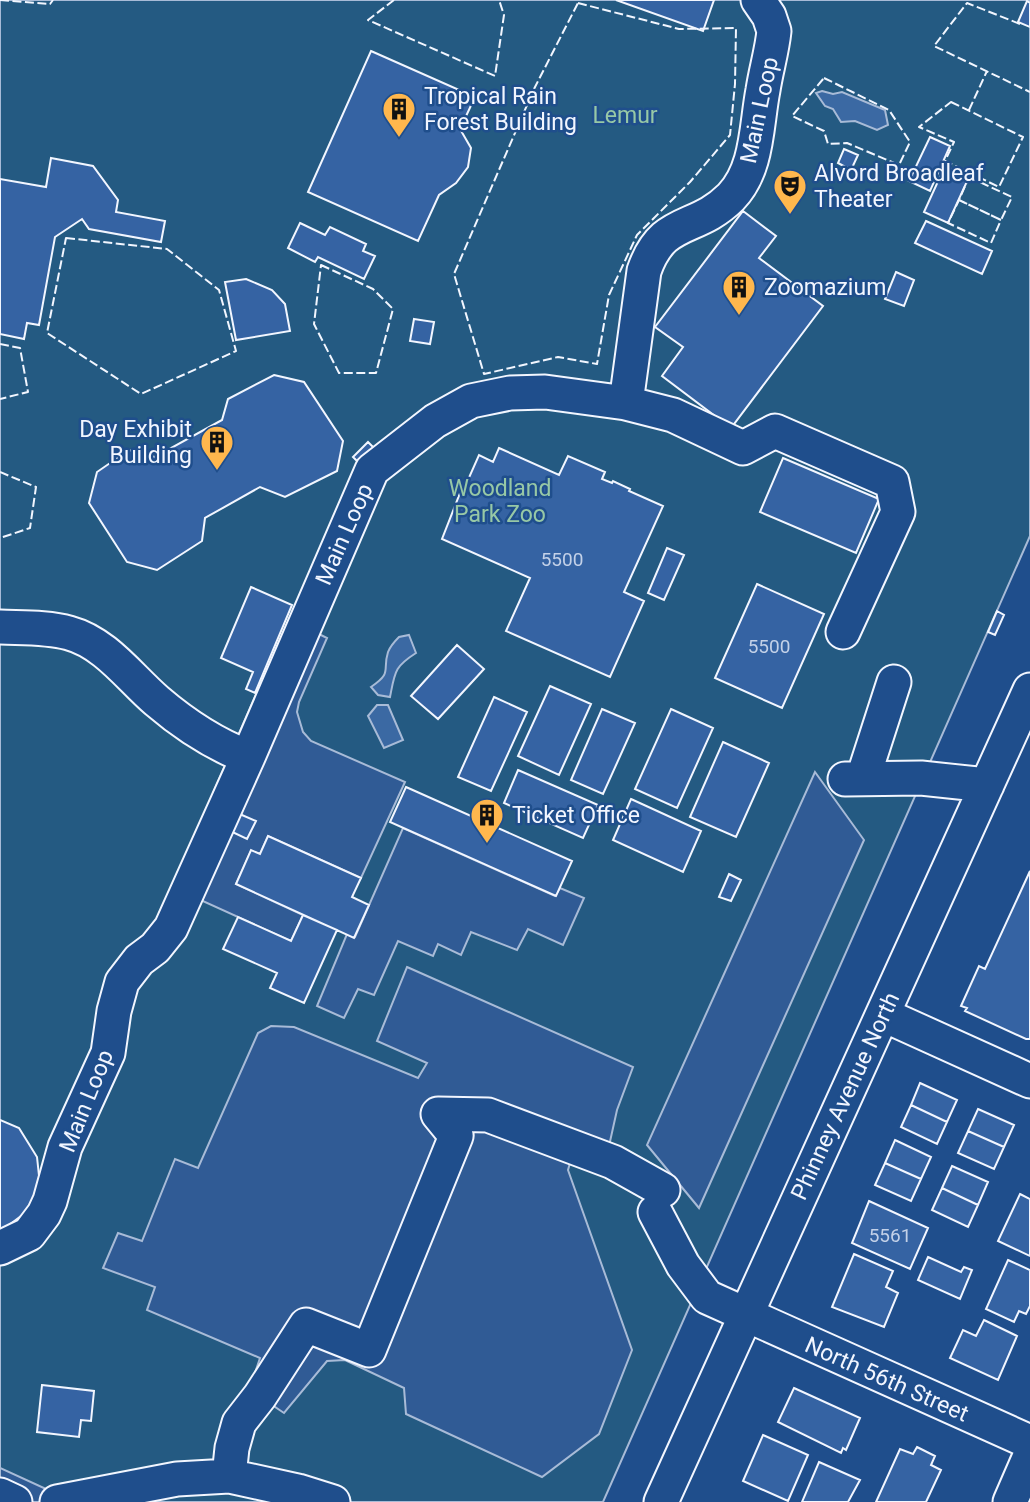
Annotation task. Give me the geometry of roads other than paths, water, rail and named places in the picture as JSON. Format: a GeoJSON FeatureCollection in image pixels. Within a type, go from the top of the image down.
{"type":"FeatureCollection","features":[{"type":"Feature","properties":{"kind":"street","name":"Main Loop"},"geometry":{"type":"LineString","coordinates":[[0,1248],[29,1234],[50,1202],[65,1147],[108,1053],[122,982],[139,960],[155,948],[171,928],[372,470],[435,421],[471,401],[528,392],[626,403],[644,271],[649,257],[657,243],[670,231],[697,222],[723,204],[741,183],[749,168],[774,31],[769,16],[758,0]]}},
{"type":"Feature","properties":{"kind":"street"},"geometry":{"type":"LineString","coordinates":[[626,403],[673,415],[743,448],[775,431],[892,482],[898,512],[843,632]]}},
{"type":"Feature","properties":{"kind":"street"},"geometry":{"type":"LineString","coordinates":[[0,628],[70,633],[86,640],[105,652],[157,701],[184,722],[211,741],[248,757]]}},
{"type":"Feature","properties":{"kind":"street"},"geometry":{"type":"LineString","coordinates":[[894,682],[854,779],[921,778],[987,785]]}},
{"type":"Feature","properties":{"kind":"street","name":"Phinney Avenue North"},"geometry":{"type":"LineString","coordinates":[[661,1502],[987,785],[1026,711]]}},
{"type":"Feature","properties":{"kind":"street"},"geometry":{"type":"LineString","coordinates":[[884,1015],[1030,1081]]}},
{"type":"Feature","properties":{"kind":"street","name":"North 56th Street"},"geometry":{"type":"LineString","coordinates":[[229,1476],[232,1448],[239,1423],[306,1325],[369,1350],[456,1136],[438,1114],[488,1115],[613,1162],[659,1201],[683,1265],[708,1297],[1030,1442]]}},
{"type":"Feature","properties":{"kind":"street"},"geometry":{"type":"LineString","coordinates":[[1010,1502],[1030,1456]]}},
{"type":"Feature","properties":{"kind":"street"},"geometry":{"type":"LineString","coordinates":[[58,1502],[177,1479],[229,1476],[298,1491],[333,1502]]}},
{"type":"Feature","properties":{"kind":"street"},"geometry":{"type":"LineString","coordinates":[[0,1496],[15,1502]]}},
{"type":"Feature","properties":{"kind":"place","name":"Tropical Rain Forest Building"},"geometry":{"type":"Point","coordinates":[399,139]}},
{"type":"Feature","properties":{"kind":"place","name":"Alvord Broadleaf Theater"},"geometry":{"type":"Point","coordinates":[790,216]}},
{"type":"Feature","properties":{"kind":"place","name":"Zoomazium"},"geometry":{"type":"Point","coordinates":[739,317]}},
{"type":"Feature","properties":{"kind":"place","name":"Day Exhibit Building"},"geometry":{"type":"Point","coordinates":[217,472]}},
{"type":"Feature","properties":{"kind":"place","name":"Ticket Office"},"geometry":{"type":"Point","coordinates":[487,845]}},
{"type":"Feature","properties":{"kind":"park label","name":"Lemur"},"geometry":{"type":"Point","coordinates":[625,115]}},
{"type":"Feature","properties":{"kind":"park label","name":"Woodland Park Zoo"},"geometry":{"type":"Point","coordinates":[500,501]}}]}
